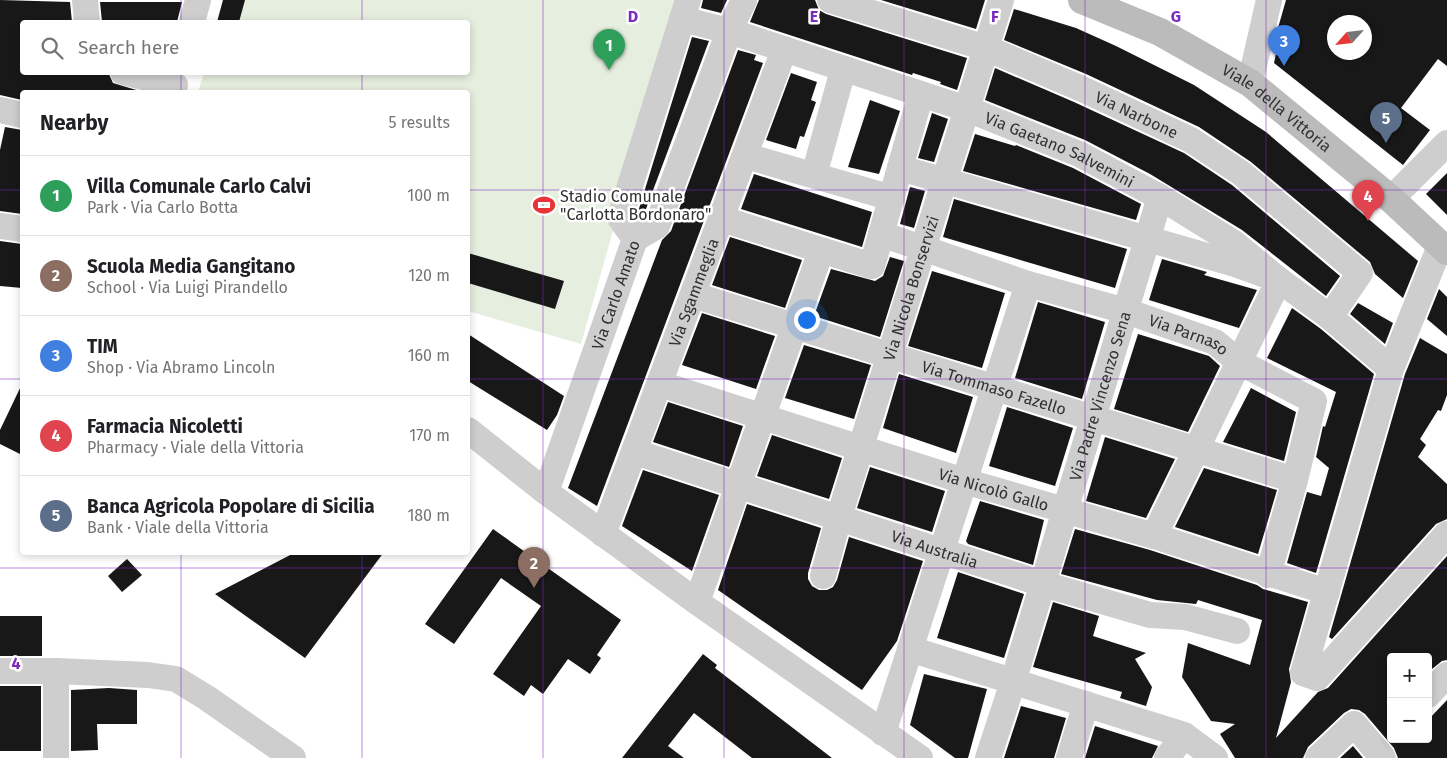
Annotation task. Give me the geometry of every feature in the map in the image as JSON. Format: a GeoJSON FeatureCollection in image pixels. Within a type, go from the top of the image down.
{"type":"FeatureCollection","features":[{"type":"Feature","properties":{"kind":"street"},"geometry":{"type":"LineString","coordinates":[[85,0],[87,20]]}},
{"type":"Feature","properties":{"kind":"street"},"geometry":{"type":"LineString","coordinates":[[193,20],[198,0]]}},
{"type":"Feature","properties":{"kind":"street","name":"Via Carlo Amato"},"geometry":{"type":"LineString","coordinates":[[546,492],[635,239],[657,226],[729,31],[744,0]]}},
{"type":"Feature","properties":{"kind":"street","name":"Via Narbone"},"geometry":{"type":"LineString","coordinates":[[830,0],[986,48],[1080,88],[1191,140],[1241,173],[1360,273],[1330,316]]}},
{"type":"Feature","properties":{"kind":"street","name":"Via Nicola Bonservizi"},"geometry":{"type":"LineString","coordinates":[[823,576],[839,517],[1001,0]]}},
{"type":"Feature","properties":{"kind":"street","name":"Viale della Vittoria"},"geometry":{"type":"LineString","coordinates":[[1082,0],[1160,32],[1250,83],[1391,199],[1444,248]]}},
{"type":"Feature","properties":{"kind":"street"},"geometry":{"type":"LineString","coordinates":[[1250,83],[1269,0]]}},
{"type":"Feature","properties":{"kind":"street"},"geometry":{"type":"LineString","coordinates":[[635,239],[620,218],[685,10]]}},
{"type":"Feature","properties":{"kind":"street","name":"Via Gaetano Salvemini"},"geometry":{"type":"LineString","coordinates":[[685,10],[729,31],[843,70],[967,109],[1079,154],[1160,198],[1234,243],[1279,280],[1330,316],[1391,369]]}},
{"type":"Feature","properties":{"kind":"street","name":"Via Sgammeglia"},"geometry":{"type":"LineString","coordinates":[[604,534],[784,50]]}},
{"type":"Feature","properties":{"kind":"street"},"geometry":{"type":"LineString","coordinates":[[814,175],[843,70]]}},
{"type":"Feature","properties":{"kind":"street"},"geometry":{"type":"LineString","coordinates":[[137,75],[176,83]]}},
{"type":"Feature","properties":{"kind":"street"},"geometry":{"type":"LineString","coordinates":[[722,219],[821,252],[872,266],[921,94]]}},
{"type":"Feature","properties":{"kind":"street"},"geometry":{"type":"LineString","coordinates":[[0,110],[20,115]]}},
{"type":"Feature","properties":{"kind":"street"},"geometry":{"type":"LineString","coordinates":[[1391,199],[1447,143]]}},
{"type":"Feature","properties":{"kind":"street"},"geometry":{"type":"LineString","coordinates":[[746,156],[892,198]]}},
{"type":"Feature","properties":{"kind":"street"},"geometry":{"type":"LineString","coordinates":[[900,168],[1236,264],[1279,280],[1154,536]]}},
{"type":"Feature","properties":{"kind":"street","name":"Via Padre Vincenzo Sena"},"geometry":{"type":"LineString","coordinates":[[988,758],[1013,682],[1160,198]]}},
{"type":"Feature","properties":{"kind":"street"},"geometry":{"type":"LineString","coordinates":[[0,226],[20,229]]}},
{"type":"Feature","properties":{"kind":"street","name":"Via Parnaso"},"geometry":{"type":"LineString","coordinates":[[881,234],[1028,284],[1126,310],[1215,342],[1239,362],[1314,402],[1296,480],[1268,575]]}},
{"type":"Feature","properties":{"kind":"street"},"geometry":{"type":"LineString","coordinates":[[1444,248],[1391,369],[1304,673],[1317,678],[1447,534]]}},
{"type":"Feature","properties":{"kind":"street"},"geometry":{"type":"LineString","coordinates":[[697,602],[821,252]]}},
{"type":"Feature","properties":{"kind":"street"},"geometry":{"type":"LineString","coordinates":[[883,733],[1028,284]]}},
{"type":"Feature","properties":{"kind":"street","name":"Via Tommaso Fazello"},"geometry":{"type":"LineString","coordinates":[[693,295],[1296,480]]}},
{"type":"Feature","properties":{"kind":"street","name":"Via Nicolò Gallo"},"geometry":{"type":"LineString","coordinates":[[660,384],[1064,512],[1154,536],[1268,575],[1327,592]]}},
{"type":"Feature","properties":{"kind":"street"},"geometry":{"type":"LineString","coordinates":[[470,432],[546,492],[697,602],[920,758]]}},
{"type":"Feature","properties":{"kind":"street","name":"Via Australia"},"geometry":{"type":"LineString","coordinates":[[635,452],[1043,584],[1150,615],[1185,617],[1237,631]]}},
{"type":"Feature","properties":{"kind":"street"},"geometry":{"type":"LineString","coordinates":[[910,648],[1184,735],[1215,758]]}},
{"type":"Feature","properties":{"kind":"street"},"geometry":{"type":"LineString","coordinates":[[0,671],[148,674],[176,679],[208,698],[293,758]]}},
{"type":"Feature","properties":{"kind":"street"},"geometry":{"type":"LineString","coordinates":[[56,671],[56,758]]}},
{"type":"Feature","properties":{"kind":"street"},"geometry":{"type":"LineString","coordinates":[[1432,691],[1447,676]]}},
{"type":"Feature","properties":{"kind":"street"},"geometry":{"type":"LineString","coordinates":[[1069,758],[1086,704]]}},
{"type":"Feature","properties":{"kind":"street"},"geometry":{"type":"LineString","coordinates":[[1318,758],[1354,724],[1382,758]]}},
{"type":"Feature","properties":{"kind":"street"},"geometry":{"type":"LineString","coordinates":[[1167,758],[1184,735]]}},
{"type":"Feature","properties":{"kind":"green space","name":"Stadio Comunale \"Carlotta Bordonaro\""},"geometry":{"type":"Polygon","coordinates":[[[223,0],[678,0],[581,344],[470,312],[470,90],[199,90],[203,75],[470,75],[470,20],[218,20],[223,0]]]}},
{"type":"Feature","properties":{"kind":"building"},"geometry":{"type":"Polygon","coordinates":[[[0,0],[70,2],[72,20],[20,20],[20,75],[109,75],[113,83],[136,90],[20,90],[20,100],[0,95],[0,0]]]}},
{"type":"Feature","properties":{"kind":"building"},"geometry":{"type":"Polygon","coordinates":[[[223,0],[245,0],[240,20],[218,20],[223,0]]]}},
{"type":"Feature","properties":{"kind":"building"},"geometry":{"type":"Polygon","coordinates":[[[703,0],[727,0],[721,13],[701,8],[703,0]]]}},
{"type":"Feature","properties":{"kind":"building"},"geometry":{"type":"Polygon","coordinates":[[[759,0],[815,0],[819,10],[826,14],[967,58],[957,90],[940,84],[941,82],[913,73],[912,75],[750,22],[759,0]]]}},
{"type":"Feature","properties":{"kind":"building"},"geometry":{"type":"Polygon","coordinates":[[[881,0],[985,0],[976,29],[881,0]]]}},
{"type":"Feature","properties":{"kind":"building"},"geometry":{"type":"Polygon","coordinates":[[[1286,0],[1447,0],[1447,66],[1438,59],[1401,108],[1430,130],[1403,165],[1274,63],[1280,35],[1276,35],[1286,0]]]}},
{"type":"Feature","properties":{"kind":"building"},"geometry":{"type":"Polygon","coordinates":[[[100,2],[182,2],[178,20],[102,20],[100,2]]]}},
{"type":"Feature","properties":{"kind":"building"},"geometry":{"type":"Polygon","coordinates":[[[1014,9],[1076,28],[1116,46],[1194,85],[1266,132],[1418,261],[1403,298],[1375,274],[1370,262],[1251,162],[1199,127],[1086,74],[1004,40],[1014,9]]]}},
{"type":"Feature","properties":{"kind":"building"},"geometry":{"type":"Polygon","coordinates":[[[692,37],[709,41],[643,217],[637,215],[692,37]]]}},
{"type":"Feature","properties":{"kind":"building"},"geometry":{"type":"Polygon","coordinates":[[[738,50],[756,55],[754,60],[763,63],[597,506],[568,488],[662,240],[671,231],[738,50]]]}},
{"type":"Feature","properties":{"kind":"building"},"geometry":{"type":"Polygon","coordinates":[[[995,68],[1184,153],[1232,185],[1340,276],[1326,296],[1242,230],[1150,174],[1085,140],[985,100],[995,68]]]}},
{"type":"Feature","properties":{"kind":"building"},"geometry":{"type":"Polygon","coordinates":[[[791,73],[817,82],[811,100],[816,102],[804,137],[800,136],[796,149],[766,140],[791,73]]]}},
{"type":"Feature","properties":{"kind":"building"},"geometry":{"type":"Polygon","coordinates":[[[870,100],[900,111],[879,174],[848,167],[870,100]]]}},
{"type":"Feature","properties":{"kind":"building"},"geometry":{"type":"Polygon","coordinates":[[[932,113],[948,119],[934,162],[918,158],[932,113]]]}},
{"type":"Feature","properties":{"kind":"building"},"geometry":{"type":"Polygon","coordinates":[[[5,127],[20,130],[20,214],[0,211],[0,150],[5,127]]]}},
{"type":"Feature","properties":{"kind":"building"},"geometry":{"type":"Polygon","coordinates":[[[975,134],[1016,145],[1073,168],[1141,204],[1136,220],[963,171],[975,134]]]}},
{"type":"Feature","properties":{"kind":"building"},"geometry":{"type":"Polygon","coordinates":[[[1447,173],[1447,215],[1426,194],[1447,173]]]}},
{"type":"Feature","properties":{"kind":"building"},"geometry":{"type":"Polygon","coordinates":[[[754,174],[872,212],[862,247],[741,209],[754,174]]]}},
{"type":"Feature","properties":{"kind":"building"},"geometry":{"type":"Polygon","coordinates":[[[910,187],[925,191],[914,228],[900,224],[910,187]]]}},
{"type":"Feature","properties":{"kind":"building"},"geometry":{"type":"Polygon","coordinates":[[[954,199],[1127,249],[1115,288],[943,237],[954,199]]]}},
{"type":"Feature","properties":{"kind":"building"},"geometry":{"type":"Polygon","coordinates":[[[730,237],[802,260],[785,308],[712,285],[730,237]]]}},
{"type":"Feature","properties":{"kind":"building"},"geometry":{"type":"Polygon","coordinates":[[[0,241],[20,244],[20,288],[0,286],[0,241]]]}},
{"type":"Feature","properties":{"kind":"building"},"geometry":{"type":"Polygon","coordinates":[[[470,254],[564,281],[555,309],[470,284],[470,254]]]}},
{"type":"Feature","properties":{"kind":"building"},"geometry":{"type":"Polygon","coordinates":[[[890,257],[904,261],[880,337],[814,316],[831,269],[875,281],[883,276],[890,257]]]}},
{"type":"Feature","properties":{"kind":"building"},"geometry":{"type":"Polygon","coordinates":[[[1162,259],[1207,272],[1204,275],[1257,290],[1239,328],[1149,300],[1162,259]]]}},
{"type":"Feature","properties":{"kind":"building"},"geometry":{"type":"Polygon","coordinates":[[[932,271],[1005,293],[982,368],[908,346],[932,271]]]}},
{"type":"Feature","properties":{"kind":"building"},"geometry":{"type":"Polygon","coordinates":[[[1439,289],[1447,297],[1447,336],[1427,319],[1439,289]]]}},
{"type":"Feature","properties":{"kind":"building"},"geometry":{"type":"Polygon","coordinates":[[[1038,302],[1105,322],[1082,399],[1015,378],[1038,302]]]}},
{"type":"Feature","properties":{"kind":"building"},"geometry":{"type":"Polygon","coordinates":[[[1358,303],[1393,323],[1385,344],[1350,314],[1358,303]]]}},
{"type":"Feature","properties":{"kind":"building"},"geometry":{"type":"Polygon","coordinates":[[[1292,308],[1321,329],[1374,374],[1316,573],[1287,563],[1307,492],[1321,496],[1329,468],[1316,457],[1323,426],[1325,427],[1336,392],[1267,358],[1292,308]]]}},
{"type":"Feature","properties":{"kind":"building"},"geometry":{"type":"Polygon","coordinates":[[[702,313],[775,336],[756,389],[682,365],[702,313]]]}},
{"type":"Feature","properties":{"kind":"building"},"geometry":{"type":"Polygon","coordinates":[[[1138,334],[1209,356],[1220,366],[1188,432],[1114,409],[1138,334]]]}},
{"type":"Feature","properties":{"kind":"building"},"geometry":{"type":"Polygon","coordinates":[[[470,335],[564,396],[557,415],[547,430],[470,382],[470,335]]]}},
{"type":"Feature","properties":{"kind":"building"},"geometry":{"type":"Polygon","coordinates":[[[1420,338],[1447,354],[1447,395],[1441,411],[1438,410],[1420,439],[1426,445],[1418,457],[1447,484],[1447,519],[1436,524],[1332,639],[1329,637],[1405,374],[1420,338]]]}},
{"type":"Feature","properties":{"kind":"building"},"geometry":{"type":"Polygon","coordinates":[[[804,345],[871,365],[854,419],[785,398],[804,345]]]}},
{"type":"Feature","properties":{"kind":"building"},"geometry":{"type":"Polygon","coordinates":[[[899,374],[973,397],[956,453],[883,428],[899,374]]]}},
{"type":"Feature","properties":{"kind":"building"},"geometry":{"type":"Polygon","coordinates":[[[20,388],[20,454],[0,444],[0,430],[20,388]]]}},
{"type":"Feature","properties":{"kind":"building"},"geometry":{"type":"Polygon","coordinates":[[[1251,388],[1296,412],[1284,461],[1223,442],[1251,388]]]}},
{"type":"Feature","properties":{"kind":"building"},"geometry":{"type":"Polygon","coordinates":[[[668,402],[743,426],[729,467],[653,442],[668,402]]]}},
{"type":"Feature","properties":{"kind":"building"},"geometry":{"type":"Polygon","coordinates":[[[1007,407],[1073,428],[1055,486],[989,466],[1007,407]]]}},
{"type":"Feature","properties":{"kind":"building"},"geometry":{"type":"Polygon","coordinates":[[[772,435],[842,458],[829,499],[757,476],[772,435]]]}},
{"type":"Feature","properties":{"kind":"building"},"geometry":{"type":"Polygon","coordinates":[[[1105,437],[1175,459],[1146,518],[1086,501],[1105,437]]]}},
{"type":"Feature","properties":{"kind":"building"},"geometry":{"type":"Polygon","coordinates":[[[870,467],[945,491],[932,532],[857,508],[870,467]]]}},
{"type":"Feature","properties":{"kind":"building"},"geometry":{"type":"Polygon","coordinates":[[[1204,468],[1277,490],[1258,554],[1175,527],[1204,468]]]}},
{"type":"Feature","properties":{"kind":"building"},"geometry":{"type":"Polygon","coordinates":[[[643,470],[719,495],[692,571],[622,526],[643,470]]]}},
{"type":"Feature","properties":{"kind":"building"},"geometry":{"type":"Polygon","coordinates":[[[980,501],[1044,520],[1033,565],[968,544],[966,541],[980,501]]]}},
{"type":"Feature","properties":{"kind":"building"},"geometry":{"type":"Polygon","coordinates":[[[747,504],[821,528],[808,573],[808,579],[812,586],[819,590],[827,590],[833,587],[837,580],[849,537],[923,561],[897,641],[862,690],[718,590],[747,504]]]}},
{"type":"Feature","properties":{"kind":"building"},"geometry":{"type":"Polygon","coordinates":[[[493,529],[621,620],[597,655],[601,658],[590,674],[568,659],[543,694],[531,685],[524,696],[493,674],[541,606],[501,578],[454,644],[425,624],[493,529]]]}},
{"type":"Feature","properties":{"kind":"building"},"geometry":{"type":"Polygon","coordinates":[[[1075,529],[1150,550],[1257,585],[1263,589],[1308,602],[1289,669],[1291,682],[1276,738],[1318,692],[1328,688],[1447,556],[1447,660],[1442,661],[1432,669],[1432,653],[1387,653],[1387,740],[1365,714],[1359,710],[1351,709],[1344,713],[1308,747],[1303,758],[1235,758],[1220,734],[1235,724],[1211,721],[1182,677],[1188,643],[1250,665],[1262,620],[1198,600],[1196,604],[1157,600],[1061,574],[1075,529]]]}},
{"type":"Feature","properties":{"kind":"building"},"geometry":{"type":"Polygon","coordinates":[[[290,555],[382,555],[305,658],[215,594],[290,555]]]}},
{"type":"Feature","properties":{"kind":"building"},"geometry":{"type":"Polygon","coordinates":[[[127,559],[142,575],[122,592],[108,576],[127,559]]]}},
{"type":"Feature","properties":{"kind":"building"},"geometry":{"type":"Polygon","coordinates":[[[958,572],[1024,594],[1004,658],[937,638],[958,572]]]}},
{"type":"Feature","properties":{"kind":"building"},"geometry":{"type":"Polygon","coordinates":[[[1053,602],[1099,616],[1093,636],[1146,653],[1135,659],[1152,687],[1146,706],[1120,698],[1122,692],[1033,667],[1053,602]]]}},
{"type":"Feature","properties":{"kind":"building"},"geometry":{"type":"Polygon","coordinates":[[[0,616],[42,616],[42,656],[0,656],[0,616]]]}},
{"type":"Feature","properties":{"kind":"building"},"geometry":{"type":"Polygon","coordinates":[[[703,654],[717,665],[715,668],[832,758],[752,758],[694,713],[668,746],[684,758],[622,758],[703,654]]]}},
{"type":"Feature","properties":{"kind":"building"},"geometry":{"type":"Polygon","coordinates":[[[924,674],[987,689],[968,758],[955,758],[910,725],[924,674]]]}},
{"type":"Feature","properties":{"kind":"building"},"geometry":{"type":"Polygon","coordinates":[[[0,686],[41,686],[41,751],[0,751],[0,686]]]}},
{"type":"Feature","properties":{"kind":"building"},"geometry":{"type":"Polygon","coordinates":[[[109,688],[137,690],[137,724],[97,724],[98,750],[71,751],[71,690],[109,688]]]}},
{"type":"Feature","properties":{"kind":"building"},"geometry":{"type":"Polygon","coordinates":[[[1447,700],[1447,758],[1398,758],[1390,743],[1432,743],[1432,716],[1447,700]]]}},
{"type":"Feature","properties":{"kind":"building"},"geometry":{"type":"Polygon","coordinates":[[[1021,706],[1066,718],[1054,758],[1004,758],[1021,706]]]}},
{"type":"Feature","properties":{"kind":"building"},"geometry":{"type":"Polygon","coordinates":[[[1095,726],[1158,746],[1152,758],[1085,758],[1095,726]]]}},
{"type":"Feature","properties":{"kind":"building"},"geometry":{"type":"Polygon","coordinates":[[[1353,746],[1363,758],[1340,758],[1353,746]]]}},
{"type":"Feature","properties":{"kind":"place","name":"TIM"},"geometry":{"type":"Point","coordinates":[1284,66]}},
{"type":"Feature","properties":{"kind":"place","name":"Villa Comunale Carlo Calvi"},"geometry":{"type":"Point","coordinates":[609,70]}},
{"type":"Feature","properties":{"kind":"place","name":"Banca Agricola Popolare di Sicilia"},"geometry":{"type":"Point","coordinates":[1386,143]}},
{"type":"Feature","properties":{"kind":"place","name":"Stadio Comunale \"Carlotta Bordonaro\""},"geometry":{"type":"Point","coordinates":[544,205]}},
{"type":"Feature","properties":{"kind":"place","name":"Farmacia Nicoletti"},"geometry":{"type":"Point","coordinates":[1368,221]}},
{"type":"Feature","properties":{"kind":"place","name":"Scuola Media Gangitano"},"geometry":{"type":"Point","coordinates":[534,588]}}]}
